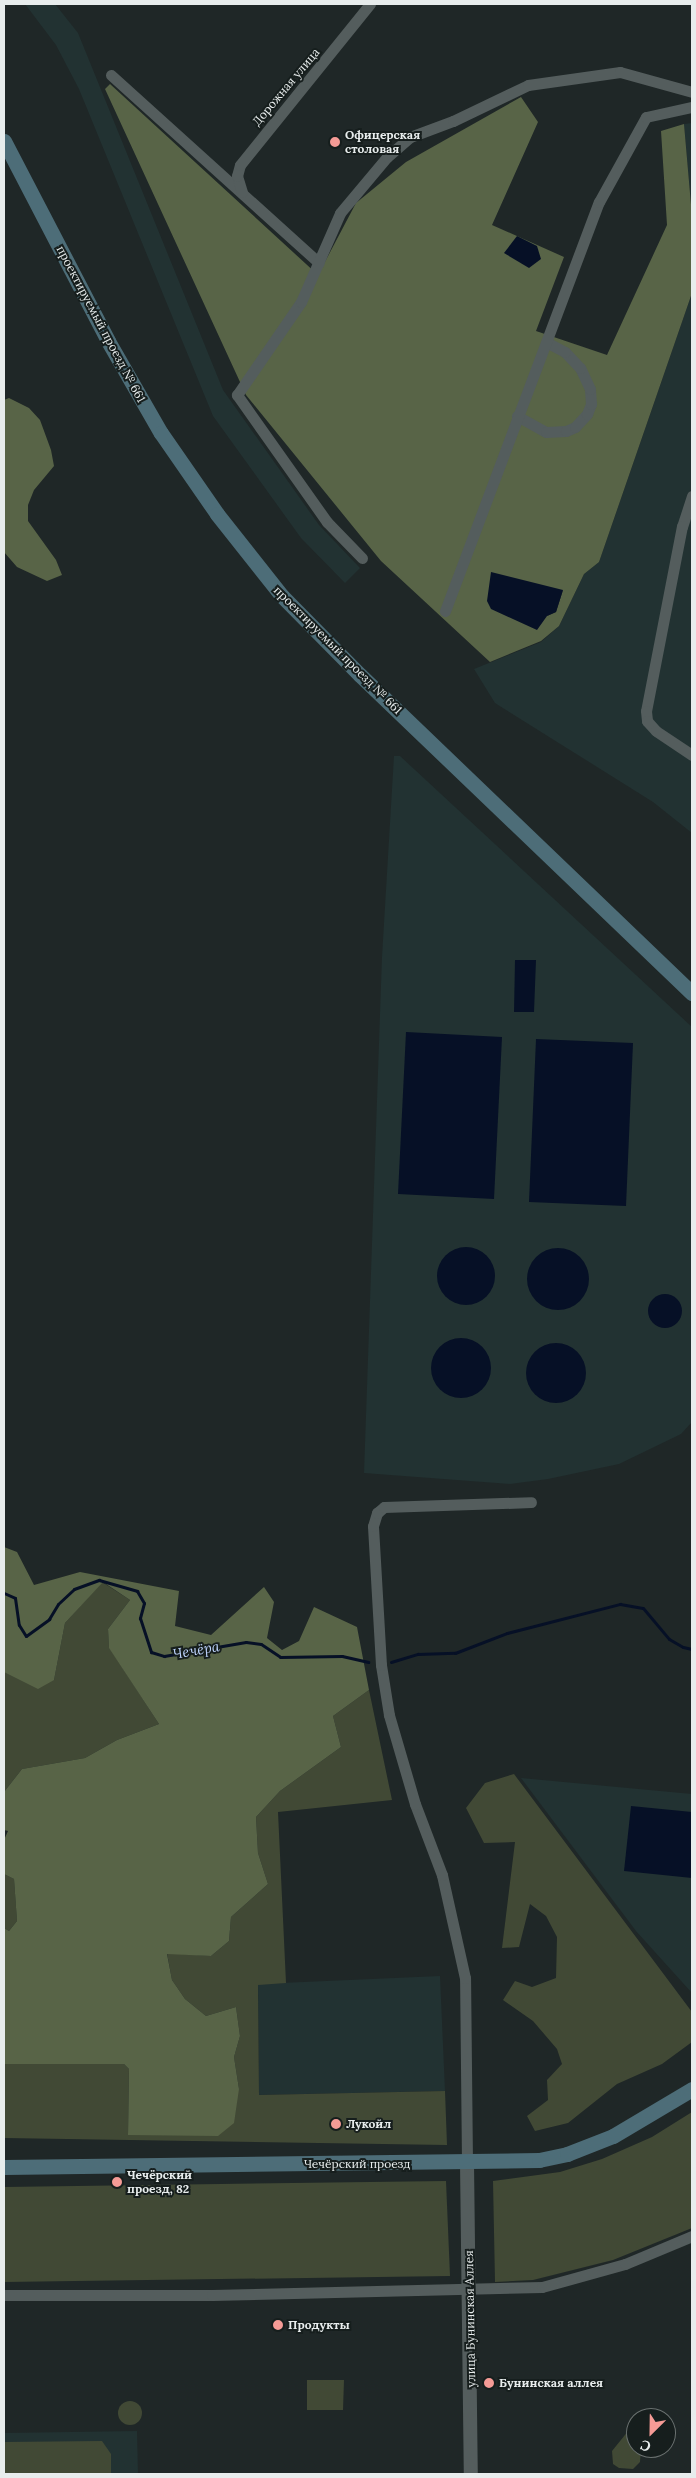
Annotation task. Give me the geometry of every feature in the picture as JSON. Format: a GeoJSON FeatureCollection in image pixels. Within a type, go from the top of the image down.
{"type":"FeatureCollection","features":[{"type":"Feature","properties":{"kind":"main road","name":"проектируемый проезд № 661"},"geometry":{"type":"LineString","coordinates":[[4,141],[108,341],[161,433],[217,514],[282,596],[692,992]]}},
{"type":"Feature","properties":{"kind":"main road","name":"Чечёрский проезд"},"geometry":{"type":"LineString","coordinates":[[4,2167],[467,2163],[539,2160],[575,2151],[613,2136],[692,2089]]}},
{"type":"Feature","properties":{"kind":"street","name":"Дорожная улица"},"geometry":{"type":"LineString","coordinates":[[242,192],[238,176],[240,165],[370,4]]}},
{"type":"Feature","properties":{"kind":"street"},"geometry":{"type":"LineString","coordinates":[[362,558],[327,522],[237,395],[301,302],[340,213],[387,157],[410,137],[453,122],[528,85],[620,72],[692,92]]}},
{"type":"Feature","properties":{"kind":"street"},"geometry":{"type":"LineString","coordinates":[[111,75],[318,263]]}},
{"type":"Feature","properties":{"kind":"street"},"geometry":{"type":"LineString","coordinates":[[445,611],[517,416],[548,343],[599,202],[646,117],[692,107]]}},
{"type":"Feature","properties":{"kind":"street"},"geometry":{"type":"LineString","coordinates":[[517,416],[546,432],[566,431],[587,414],[591,404],[590,389],[580,368],[565,352],[548,343]]}},
{"type":"Feature","properties":{"kind":"street"},"geometry":{"type":"LineString","coordinates":[[692,496],[682,526],[646,710],[647,721],[656,731],[692,755]]}},
{"type":"Feature","properties":{"kind":"street"},"geometry":{"type":"LineString","coordinates":[[467,2163],[465,1978],[442,1875],[416,1804],[389,1715],[375,1599],[373,1526],[378,1513],[384,1507],[531,1502]]}},
{"type":"Feature","properties":{"kind":"street","name":"улица Бунинская Аллея"},"geometry":{"type":"LineString","coordinates":[[467,2163],[471,2474]]}},
{"type":"Feature","properties":{"kind":"street"},"geometry":{"type":"LineString","coordinates":[[4,2295],[469,2290],[542,2287],[625,2264],[692,2236]]}},
{"type":"Feature","properties":{"kind":"shaded area"},"geometry":{"type":"Polygon","coordinates":[[[25,4],[55,4],[78,33],[223,390],[319,525],[360,568],[345,583],[301,538],[213,416],[79,89],[56,45],[25,4]]]}},
{"type":"Feature","properties":{"kind":"shaded area"},"geometry":{"type":"Polygon","coordinates":[[[692,123],[692,216],[684,124],[692,123]]]}},
{"type":"Feature","properties":{"kind":"shaded area"},"geometry":{"type":"Polygon","coordinates":[[[692,293],[692,833],[653,802],[495,703],[474,669],[541,642],[559,626],[584,574],[599,562],[692,293]]]}},
{"type":"Feature","properties":{"kind":"shaded area"},"geometry":{"type":"Polygon","coordinates":[[[394,756],[400,756],[692,1027],[692,1422],[681,1434],[619,1464],[548,1479],[510,1484],[364,1473],[382,957],[394,756]]]}},
{"type":"Feature","properties":{"kind":"shaded area"},"geometry":{"type":"Polygon","coordinates":[[[521,1778],[692,1794],[692,1993],[636,1931],[521,1778]]]}},
{"type":"Feature","properties":{"kind":"shaded area"},"geometry":{"type":"Polygon","coordinates":[[[440,1976],[445,2091],[259,2095],[258,1984],[440,1976]]]}},
{"type":"Feature","properties":{"kind":"shaded area"},"geometry":{"type":"Polygon","coordinates":[[[137,2431],[138,2474],[4,2474],[4,2433],[137,2431]]]}},
{"type":"Feature","properties":{"kind":"green space"},"geometry":{"type":"Polygon","coordinates":[[[110,84],[318,275],[356,203],[406,162],[521,97],[538,122],[492,225],[564,257],[536,331],[607,355],[667,225],[661,131],[684,124],[692,216],[692,293],[599,562],[584,574],[559,626],[541,641],[490,662],[381,561],[246,395],[105,89],[110,84]],[[563,590],[547,616],[556,612],[563,590]]]}},
{"type":"Feature","properties":{"kind":"green space"},"geometry":{"type":"Polygon","coordinates":[[[9,398],[29,408],[40,420],[51,450],[54,466],[34,490],[28,505],[28,521],[56,560],[62,575],[47,581],[17,567],[4,552],[4,400],[9,398]]]}},
{"type":"Feature","properties":{"kind":"green space"},"geometry":{"type":"Polygon","coordinates":[[[4,1547],[17,1552],[34,1585],[80,1572],[179,1591],[175,1626],[211,1635],[264,1587],[274,1602],[267,1638],[282,1650],[299,1641],[314,1607],[357,1627],[369,1690],[333,1716],[341,1747],[280,1791],[256,1817],[258,1853],[268,1884],[231,1917],[229,1941],[211,1956],[167,1954],[172,1980],[185,1999],[206,2016],[236,2007],[240,2036],[234,2057],[239,2089],[234,2123],[218,2136],[128,2135],[129,2069],[124,2064],[4,2064],[4,1928],[9,1931],[17,1921],[14,1879],[4,1874],[4,1840],[8,1831],[4,1830],[4,1792],[22,1769],[85,1758],[117,1740],[159,1724],[109,1648],[108,1629],[130,1600],[103,1582],[65,1623],[54,1680],[38,1689],[4,1672],[4,1547]]]}},
{"type":"Feature","properties":{"kind":"green space"},"geometry":{"type":"Polygon","coordinates":[[[102,1582],[130,1600],[108,1629],[109,1647],[159,1724],[117,1740],[85,1758],[22,1769],[4,1792],[4,1670],[54,1680],[65,1623],[102,1582]]]}},
{"type":"Feature","properties":{"kind":"green space"},"geometry":{"type":"Polygon","coordinates":[[[369,1690],[392,1800],[278,1812],[286,1983],[258,1985],[259,2095],[445,2091],[447,2145],[4,2138],[4,2064],[124,2064],[129,2069],[128,2135],[239,2089],[234,2057],[240,2036],[236,2007],[206,2016],[185,1999],[172,1980],[167,1953],[211,1956],[229,1941],[231,1917],[268,1884],[258,1853],[256,1817],[280,1791],[341,1747],[333,1716],[369,1690]]]}},
{"type":"Feature","properties":{"kind":"green space"},"geometry":{"type":"Polygon","coordinates":[[[514,1774],[692,2012],[692,2042],[662,2064],[617,2084],[568,2123],[535,2131],[527,2116],[548,2100],[547,2080],[562,2064],[557,2049],[533,2021],[503,2000],[515,1981],[532,1987],[556,1978],[557,1937],[546,1916],[530,1904],[519,1947],[502,1948],[515,1842],[484,1843],[466,1808],[485,1783],[514,1774]]]}},
{"type":"Feature","properties":{"kind":"green space"},"geometry":{"type":"Polygon","coordinates":[[[4,1874],[14,1879],[17,1921],[9,1931],[4,1928],[4,1874]]]}},
{"type":"Feature","properties":{"kind":"green space"},"geometry":{"type":"Polygon","coordinates":[[[692,2112],[692,2228],[613,2260],[533,2280],[495,2282],[493,2181],[560,2172],[602,2159],[652,2137],[692,2112]]]}},
{"type":"Feature","properties":{"kind":"green space"},"geometry":{"type":"Polygon","coordinates":[[[446,2181],[450,2276],[4,2282],[4,2187],[446,2181]]]}},
{"type":"Feature","properties":{"kind":"green space"},"geometry":{"type":"Polygon","coordinates":[[[307,2380],[344,2380],[343,2410],[307,2410],[307,2380]]]}},
{"type":"Feature","properties":{"kind":"green space"},"geometry":{"type":"Polygon","coordinates":[[[130,2401],[135,2402],[141,2408],[141,2418],[135,2424],[130,2425],[125,2424],[119,2418],[118,2413],[119,2408],[125,2402],[130,2401]]]}},
{"type":"Feature","properties":{"kind":"green space"},"geometry":{"type":"Polygon","coordinates":[[[626,2434],[626,2458],[640,2458],[640,2462],[633,2469],[619,2468],[613,2464],[612,2451],[626,2434]]]}},
{"type":"Feature","properties":{"kind":"green space"},"geometry":{"type":"Polygon","coordinates":[[[102,2441],[111,2454],[111,2474],[4,2474],[4,2442],[102,2441]]]}},
{"type":"Feature","properties":{"kind":"water"},"geometry":{"type":"Polygon","coordinates":[[[517,236],[537,246],[541,259],[529,268],[504,253],[517,236]]]}},
{"type":"Feature","properties":{"kind":"water"},"geometry":{"type":"Polygon","coordinates":[[[491,572],[563,590],[556,612],[547,616],[537,630],[491,609],[487,601],[491,572]]]}},
{"type":"Feature","properties":{"kind":"water"},"geometry":{"type":"Polygon","coordinates":[[[515,960],[536,960],[534,1012],[514,1012],[515,960]]]}},
{"type":"Feature","properties":{"kind":"water"},"geometry":{"type":"Polygon","coordinates":[[[406,1032],[502,1037],[494,1199],[398,1194],[406,1032]]]}},
{"type":"Feature","properties":{"kind":"water"},"geometry":{"type":"Polygon","coordinates":[[[536,1039],[633,1043],[626,1206],[529,1202],[536,1039]]]}},
{"type":"Feature","properties":{"kind":"water"},"geometry":{"type":"Polygon","coordinates":[[[460,1247],[472,1247],[487,1255],[495,1270],[495,1282],[487,1297],[472,1305],[460,1305],[445,1297],[437,1282],[437,1270],[445,1255],[460,1247]]]}},
{"type":"Feature","properties":{"kind":"water"},"geometry":{"type":"Polygon","coordinates":[[[558,1248],[570,1251],[580,1257],[586,1267],[589,1279],[586,1291],[580,1301],[570,1307],[558,1310],[546,1307],[536,1301],[530,1291],[527,1279],[530,1267],[536,1257],[546,1251],[558,1248]]]}},
{"type":"Feature","properties":{"kind":"water"},"geometry":{"type":"Polygon","coordinates":[[[665,1294],[677,1299],[682,1311],[677,1323],[665,1328],[653,1323],[648,1311],[653,1299],[665,1294]]]}},
{"type":"Feature","properties":{"kind":"water"},"geometry":{"type":"Polygon","coordinates":[[[455,1338],[467,1338],[478,1343],[486,1351],[491,1362],[489,1380],[478,1393],[467,1398],[455,1398],[444,1393],[436,1385],[431,1374],[431,1362],[436,1351],[444,1343],[455,1338]]]}},
{"type":"Feature","properties":{"kind":"water"},"geometry":{"type":"Polygon","coordinates":[[[550,1343],[562,1343],[573,1348],[581,1356],[586,1367],[584,1385],[573,1398],[562,1403],[550,1403],[539,1398],[531,1390],[526,1379],[526,1367],[531,1356],[539,1348],[550,1343]]]}},
{"type":"Feature","properties":{"kind":"water"},"geometry":{"type":"Polygon","coordinates":[[[631,1806],[692,1812],[692,1878],[624,1871],[631,1806]]]}},
{"type":"Feature","properties":{"kind":"waterway","name":"Чечёра"},"geometry":{"type":"LineString","coordinates":[[4,1593],[15,1598],[19,1625],[26,1636],[49,1619],[58,1604],[74,1589],[99,1580],[137,1591],[144,1603],[140,1618],[151,1652],[164,1656],[246,1642],[261,1644],[280,1657],[342,1656],[368,1662]]}},
{"type":"Feature","properties":{"kind":"waterway","name":"Чечёра"},"geometry":{"type":"LineString","coordinates":[[391,1662],[418,1654],[455,1653],[507,1633],[620,1604],[643,1608],[669,1639],[683,1647],[692,1649]]}},
{"type":"Feature","properties":{"kind":"place","name":"Офицерская столовая"},"geometry":{"type":"Point","coordinates":[335,142]}},
{"type":"Feature","properties":{"kind":"place","name":"Лукойл"},"geometry":{"type":"Point","coordinates":[336,2124]}},
{"type":"Feature","properties":{"kind":"place","name":"Чечёрский проезд, 82"},"geometry":{"type":"Point","coordinates":[117,2182]}},
{"type":"Feature","properties":{"kind":"place","name":"Продукты"},"geometry":{"type":"Point","coordinates":[278,2325]}},
{"type":"Feature","properties":{"kind":"place","name":"Бунинская аллея"},"geometry":{"type":"Point","coordinates":[489,2383]}}]}
